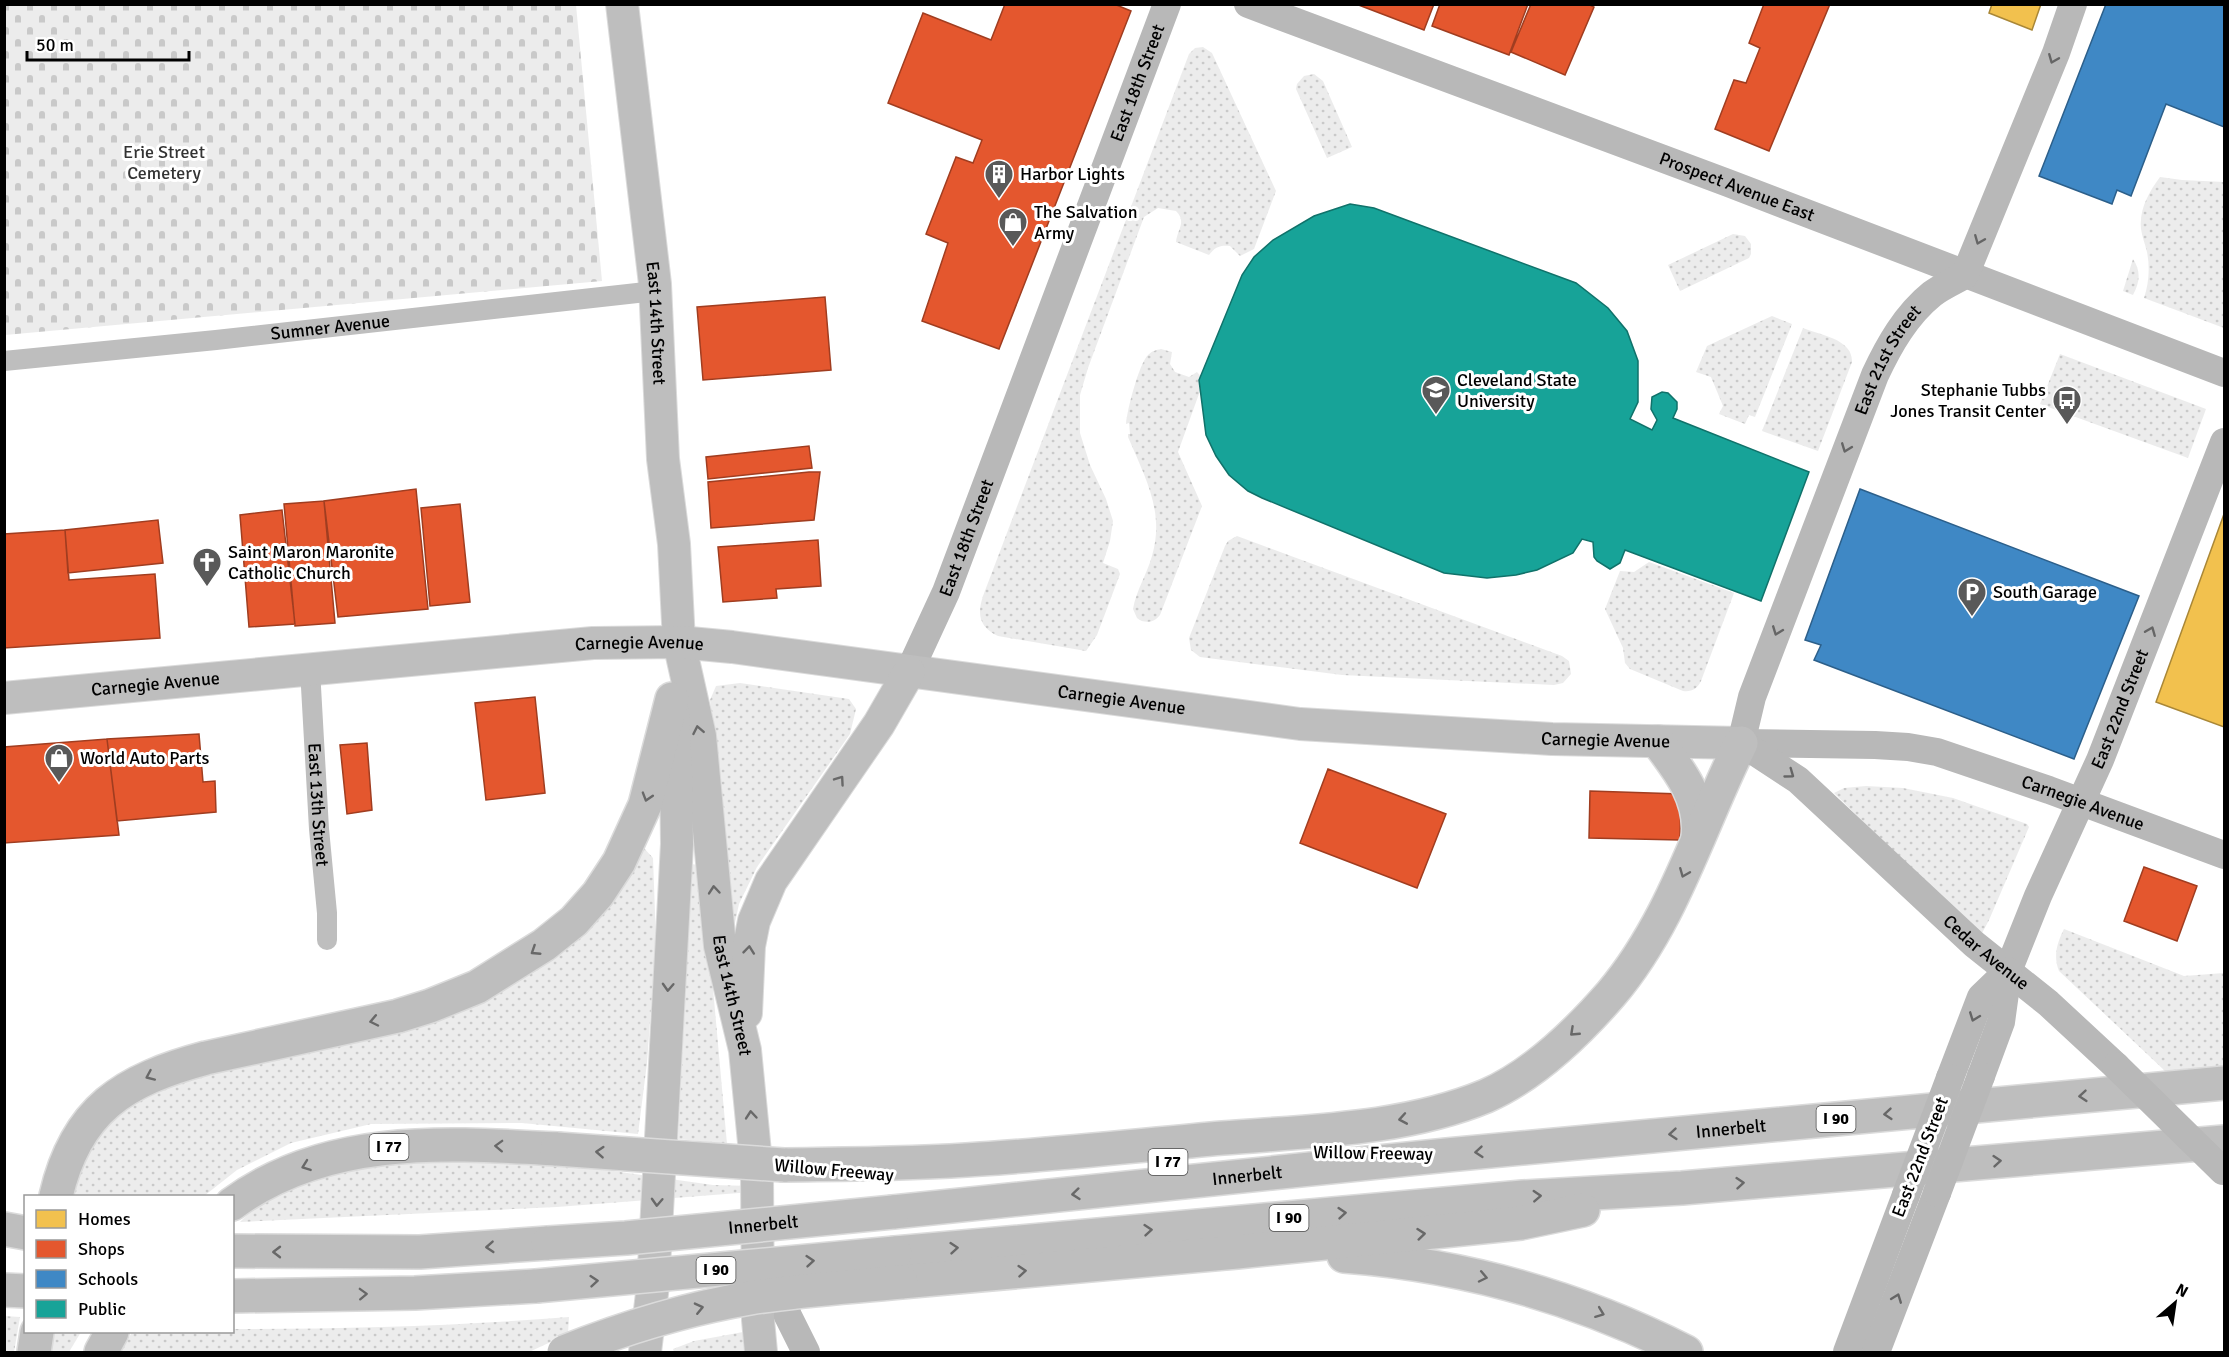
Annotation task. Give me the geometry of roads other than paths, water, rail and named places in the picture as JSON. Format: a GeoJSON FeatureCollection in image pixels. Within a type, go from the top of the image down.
{"type":"FeatureCollection","features":[{"type":"Feature","properties":{"kind":"highway"},"geometry":{"type":"LineString","coordinates":[[57,1195],[63,1171],[78,1136],[104,1106],[136,1082],[165,1070],[206,1058],[398,1016],[430,1006],[477,987],[544,945],[574,921],[598,894],[619,862],[645,805],[672,699]]}},
{"type":"Feature","properties":{"kind":"highway"},"geometry":{"type":"LineString","coordinates":[[1658,742],[1688,785],[1697,810],[1699,825],[1697,839]]}},
{"type":"Feature","properties":{"kind":"highway"},"geometry":{"type":"LineString","coordinates":[[887,1169],[1343,1128],[1433,1113],[1488,1095],[1538,1064],[1587,1020],[1638,957],[1667,910],[1719,786],[1741,743]]}},
{"type":"Feature","properties":{"kind":"highway","name":"Innerbelt"},"geometry":{"type":"LineString","coordinates":[[234,1251],[420,1252],[638,1237],[1447,1155],[2224,1083]]}},
{"type":"Feature","properties":{"kind":"highway","name":"Willow Freeway"},"geometry":{"type":"LineString","coordinates":[[234,1203],[273,1180],[308,1165],[349,1153],[428,1144],[557,1149],[770,1169],[887,1169],[1016,1175],[1281,1151],[1447,1155]]}},
{"type":"Feature","properties":{"kind":"highway","name":"I 90"},"geometry":{"type":"LineString","coordinates":[[234,1296],[415,1293],[898,1267],[1523,1197],[2224,1162]]}},
{"type":"Feature","properties":{"kind":"highway"},"geometry":{"type":"LineString","coordinates":[[564,1353],[646,1323],[720,1303],[797,1292],[898,1267],[1237,1252],[1521,1223],[1682,1188]]}},
{"type":"Feature","properties":{"kind":"highway"},"geometry":{"type":"LineString","coordinates":[[4,1229],[24,1233]]}},
{"type":"Feature","properties":{"kind":"highway"},"geometry":{"type":"LineString","coordinates":[[1237,1252],[1371,1258],[1423,1265],[1493,1279],[1574,1303],[1641,1330],[1686,1353]]}},
{"type":"Feature","properties":{"kind":"highway"},"geometry":{"type":"LineString","coordinates":[[4,1290],[24,1291]]}},
{"type":"Feature","properties":{"kind":"highway"},"geometry":{"type":"LineString","coordinates":[[34,1353],[37,1333]]}},
{"type":"Feature","properties":{"kind":"highway"},"geometry":{"type":"LineString","coordinates":[[101,1353],[111,1333]]}},
{"type":"Feature","properties":{"kind":"main road","name":"East 14th Street"},"geometry":{"type":"LineString","coordinates":[[622,4],[655,291],[663,459],[674,544],[680,642],[700,736],[720,946],[770,1169],[758,1320],[761,1353]]}},
{"type":"Feature","properties":{"kind":"main road","name":"East 14th Street"},"geometry":{"type":"LineString","coordinates":[[645,1353],[653,1285],[677,844],[672,699],[680,642]]}},
{"type":"Feature","properties":{"kind":"main road","name":"Carnegie Avenue"},"geometry":{"type":"LineString","coordinates":[[4,698],[593,643],[680,642],[732,647],[1300,724],[1552,739],[1741,743]]}},
{"type":"Feature","properties":{"kind":"main road","name":"East 18th Street"},"geometry":{"type":"LineString","coordinates":[[745,1050],[749,946],[754,921],[763,899],[784,860],[879,724],[909,672]]}},
{"type":"Feature","properties":{"kind":"street","name":"East 18th Street"},"geometry":{"type":"LineString","coordinates":[[909,672],[950,582],[1167,4]]}},
{"type":"Feature","properties":{"kind":"street","name":"Prospect Avenue East"},"geometry":{"type":"LineString","coordinates":[[1248,4],[1728,183],[2224,373]]}},
{"type":"Feature","properties":{"kind":"street"},"geometry":{"type":"LineString","coordinates":[[1965,275],[2056,53],[2073,4]]}},
{"type":"Feature","properties":{"kind":"street","name":"East 21st Street"},"geometry":{"type":"LineString","coordinates":[[1741,743],[1752,697],[1875,375],[1897,334],[1911,315],[1932,294],[1965,275]]}},
{"type":"Feature","properties":{"kind":"street","name":"Sumner Avenue"},"geometry":{"type":"LineString","coordinates":[[4,361],[655,291]]}},
{"type":"Feature","properties":{"kind":"street","name":"East 22nd Street"},"geometry":{"type":"LineString","coordinates":[[1876,1353],[2001,1022],[2008,971],[2038,896],[2082,802],[2224,442]]}},
{"type":"Feature","properties":{"kind":"street","name":"East 13th Street"},"geometry":{"type":"LineString","coordinates":[[310,669],[327,940]]}},
{"type":"Feature","properties":{"kind":"street","name":"Carnegie Avenue"},"geometry":{"type":"LineString","coordinates":[[1741,743],[1875,745],[1937,752],[1964,759],[2224,855]]}},
{"type":"Feature","properties":{"kind":"street","name":"Cedar Avenue"},"geometry":{"type":"LineString","coordinates":[[1741,743],[1798,780],[1974,944],[2048,1003],[2224,1162]]}},
{"type":"Feature","properties":{"kind":"street","name":"East 22nd Street"},"geometry":{"type":"LineString","coordinates":[[1847,1353],[1981,997],[2008,971]]}},
{"type":"Feature","properties":{"kind":"street"},"geometry":{"type":"LineString","coordinates":[[770,1169],[772,1268],[788,1316],[806,1353]]}},
{"type":"Feature","properties":{"kind":"street"},"geometry":{"type":"LineString","coordinates":[[653,1285],[661,1353]]}},
{"type":"Feature","properties":{"kind":"place","name":"Harbor Lights"},"geometry":{"type":"Point","coordinates":[999,200]}},
{"type":"Feature","properties":{"kind":"place","name":"The Salvation Army"},"geometry":{"type":"Point","coordinates":[1013,248]}},
{"type":"Feature","properties":{"kind":"place","name":"Cleveland State University"},"geometry":{"type":"Point","coordinates":[1436,416]}},
{"type":"Feature","properties":{"kind":"place","name":"Stephanie Tubbs Jones Transit Center"},"geometry":{"type":"Point","coordinates":[2067,426]}},
{"type":"Feature","properties":{"kind":"place","name":"Saint Maron Maronite Catholic Church"},"geometry":{"type":"Point","coordinates":[207,588]}},
{"type":"Feature","properties":{"kind":"place","name":"South Garage"},"geometry":{"type":"Point","coordinates":[1972,618]}},
{"type":"Feature","properties":{"kind":"place","name":"World Auto Parts"},"geometry":{"type":"Point","coordinates":[59,784]}},
{"type":"Feature","properties":{"kind":"park label","name":"Erie Street Cemetery"},"geometry":{"type":"Point","coordinates":[164,162]}}]}
